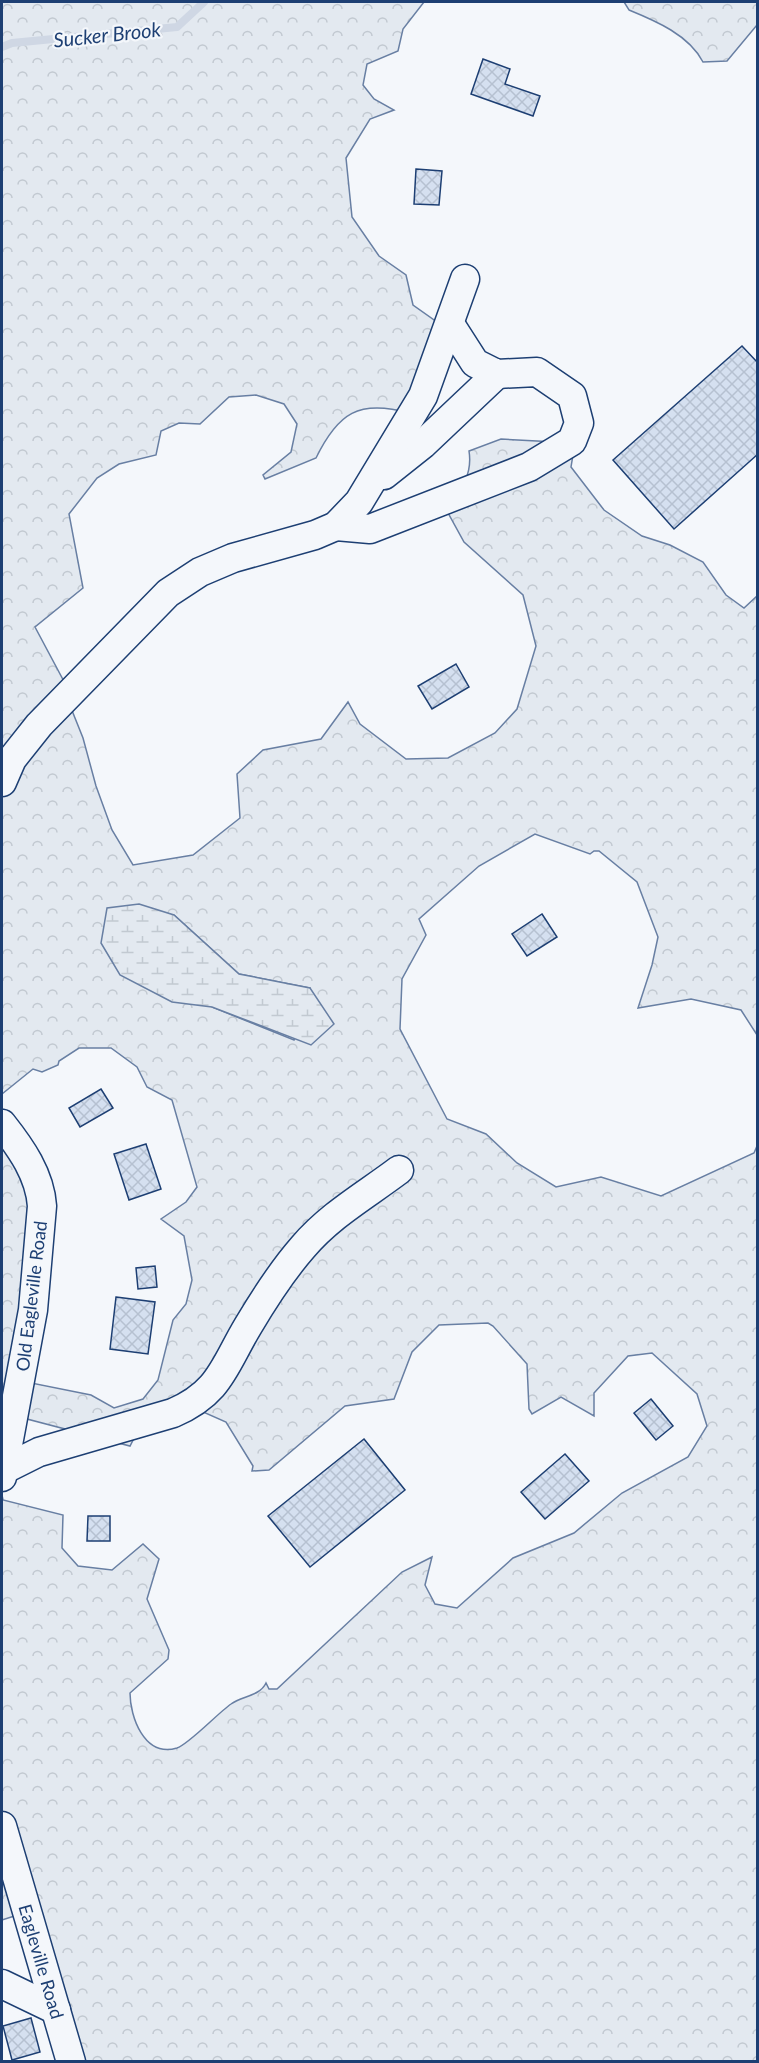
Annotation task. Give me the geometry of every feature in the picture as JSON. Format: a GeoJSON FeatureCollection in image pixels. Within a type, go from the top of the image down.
{"type":"FeatureCollection","features":[{"type":"Feature","properties":{"kind":"street"},"geometry":{"type":"LineString","coordinates":[[2,782],[12,759],[39,725],[168,593],[200,572],[233,558],[315,535],[336,526],[368,488],[423,396],[465,279]]}},
{"type":"Feature","properties":{"kind":"street"},"geometry":{"type":"LineString","coordinates":[[336,526],[370,529],[529,467],[572,441],[579,423],[572,396],[537,372],[497,374],[475,363],[450,324]]}},
{"type":"Feature","properties":{"kind":"street"},"geometry":{"type":"LineString","coordinates":[[368,488],[423,444],[497,374]]}},
{"type":"Feature","properties":{"kind":"street","name":"Old Eagleville Road"},"geometry":{"type":"LineString","coordinates":[[2,1124],[35,1174],[41,1190],[42,1206],[33,1310],[2,1473]]}},
{"type":"Feature","properties":{"kind":"street"},"geometry":{"type":"LineString","coordinates":[[2,1473],[39,1452],[189,1407],[219,1381],[250,1322],[302,1248],[336,1215],[399,1170]]}},
{"type":"Feature","properties":{"kind":"street","name":"Eagleville Road"},"geometry":{"type":"LineString","coordinates":[[2,1826],[71,2061]]}},
{"type":"Feature","properties":{"kind":"street"},"geometry":{"type":"LineString","coordinates":[[2,1984],[56,2010]]}},
{"type":"Feature","properties":{"kind":"green space"},"geometry":{"type":"Polygon","coordinates":[[[2,2],[424,2],[403,29],[398,51],[367,64],[363,85],[374,99],[394,110],[370,119],[346,158],[352,217],[379,256],[406,275],[413,305],[444,327],[409,413],[376,408],[352,413],[333,430],[316,458],[265,479],[263,475],[291,452],[297,424],[284,404],[256,395],[229,397],[200,424],[179,423],[161,431],[156,455],[119,464],[97,478],[69,514],[83,588],[35,627],[68,689],[71,708],[83,738],[96,786],[112,830],[133,865],[193,855],[240,818],[237,774],[263,750],[321,739],[348,702],[360,724],[406,759],[448,758],[495,733],[517,709],[536,646],[523,595],[464,542],[447,511],[467,476],[469,451],[501,439],[575,443],[571,467],[604,510],[642,536],[670,545],[703,562],[726,595],[744,608],[757,596],[757,1035],[741,1010],[691,999],[638,1008],[652,965],[658,937],[637,882],[599,851],[590,854],[535,834],[479,866],[419,919],[426,935],[402,979],[400,1029],[447,1119],[486,1134],[517,1163],[556,1187],[601,1177],[661,1196],[754,1153],[757,1146],[757,2061],[73,2061],[27,1912],[2,1920],[2,1495],[3,1500],[63,1515],[62,1548],[78,1566],[112,1570],[143,1544],[159,1559],[147,1599],[169,1650],[168,1659],[130,1693],[133,1713],[141,1733],[156,1747],[177,1748],[196,1735],[235,1701],[260,1691],[266,1683],[269,1689],[277,1689],[402,1572],[432,1557],[425,1585],[435,1604],[457,1608],[513,1558],[574,1533],[622,1493],[688,1457],[707,1426],[697,1394],[652,1353],[628,1356],[594,1393],[594,1416],[561,1397],[532,1414],[529,1409],[527,1364],[493,1326],[488,1323],[439,1325],[412,1352],[394,1399],[345,1406],[269,1470],[252,1471],[253,1466],[226,1422],[183,1403],[147,1413],[130,1446],[23,1418],[2,1487],[2,1118],[45,1196],[26,1382],[91,1395],[114,1408],[143,1399],[158,1380],[173,1320],[186,1304],[192,1280],[184,1236],[161,1219],[186,1202],[197,1187],[172,1100],[147,1087],[137,1067],[111,1048],[79,1048],[59,1061],[58,1065],[42,1072],[33,1069],[2,1094],[2,2]],[[174,915],[212,1007],[294,1040],[310,988],[239,974],[174,915]]]}},
{"type":"Feature","properties":{"kind":"green space"},"geometry":{"type":"Polygon","coordinates":[[[624,2],[757,2],[757,25],[727,61],[703,62],[697,52],[681,37],[661,24],[629,10],[624,2]]]}},
{"type":"Feature","properties":{"kind":"green space"},"geometry":{"type":"Polygon","coordinates":[[[139,904],[174,915],[239,974],[310,988],[334,1024],[311,1045],[212,1007],[172,1002],[120,975],[101,943],[107,908],[139,904]]]}},
{"type":"Feature","properties":{"kind":"building"},"geometry":{"type":"Polygon","coordinates":[[[483,59],[510,69],[505,84],[540,96],[533,116],[471,94],[483,59]]]}},
{"type":"Feature","properties":{"kind":"building"},"geometry":{"type":"Polygon","coordinates":[[[416,169],[442,171],[439,205],[414,204],[416,169]]]}},
{"type":"Feature","properties":{"kind":"building"},"geometry":{"type":"Polygon","coordinates":[[[742,346],[758,363],[758,454],[674,529],[613,460],[742,346]]]}},
{"type":"Feature","properties":{"kind":"building"},"geometry":{"type":"Polygon","coordinates":[[[456,664],[469,687],[432,709],[418,686],[456,664]]]}},
{"type":"Feature","properties":{"kind":"building"},"geometry":{"type":"Polygon","coordinates":[[[542,914],[557,937],[527,956],[512,934],[542,914]]]}},
{"type":"Feature","properties":{"kind":"building"},"geometry":{"type":"Polygon","coordinates":[[[101,1089],[113,1108],[80,1127],[69,1108],[101,1089]]]}},
{"type":"Feature","properties":{"kind":"building"},"geometry":{"type":"Polygon","coordinates":[[[146,1144],[161,1189],[129,1200],[114,1154],[146,1144]]]}},
{"type":"Feature","properties":{"kind":"building"},"geometry":{"type":"Polygon","coordinates":[[[155,1266],[157,1287],[138,1289],[136,1268],[155,1266]]]}},
{"type":"Feature","properties":{"kind":"building"},"geometry":{"type":"Polygon","coordinates":[[[116,1297],[155,1302],[148,1354],[110,1349],[116,1297]]]}},
{"type":"Feature","properties":{"kind":"building"},"geometry":{"type":"Polygon","coordinates":[[[651,1399],[673,1426],[656,1440],[634,1413],[651,1399]]]}},
{"type":"Feature","properties":{"kind":"building"},"geometry":{"type":"Polygon","coordinates":[[[364,1439],[405,1490],[310,1567],[268,1516],[364,1439]]]}},
{"type":"Feature","properties":{"kind":"building"},"geometry":{"type":"Polygon","coordinates":[[[565,1454],[589,1481],[545,1519],[521,1492],[565,1454]]]}},
{"type":"Feature","properties":{"kind":"building"},"geometry":{"type":"Polygon","coordinates":[[[88,1516],[110,1516],[110,1541],[87,1541],[88,1516]]]}},
{"type":"Feature","properties":{"kind":"building"},"geometry":{"type":"Polygon","coordinates":[[[31,2018],[40,2052],[12,2060],[3,2026],[31,2018]]]}},
{"type":"Feature","properties":{"kind":"waterway","name":"Sucker Brook"},"geometry":{"type":"LineString","coordinates":[[2,47],[12,43],[177,27],[204,2]]}}]}
